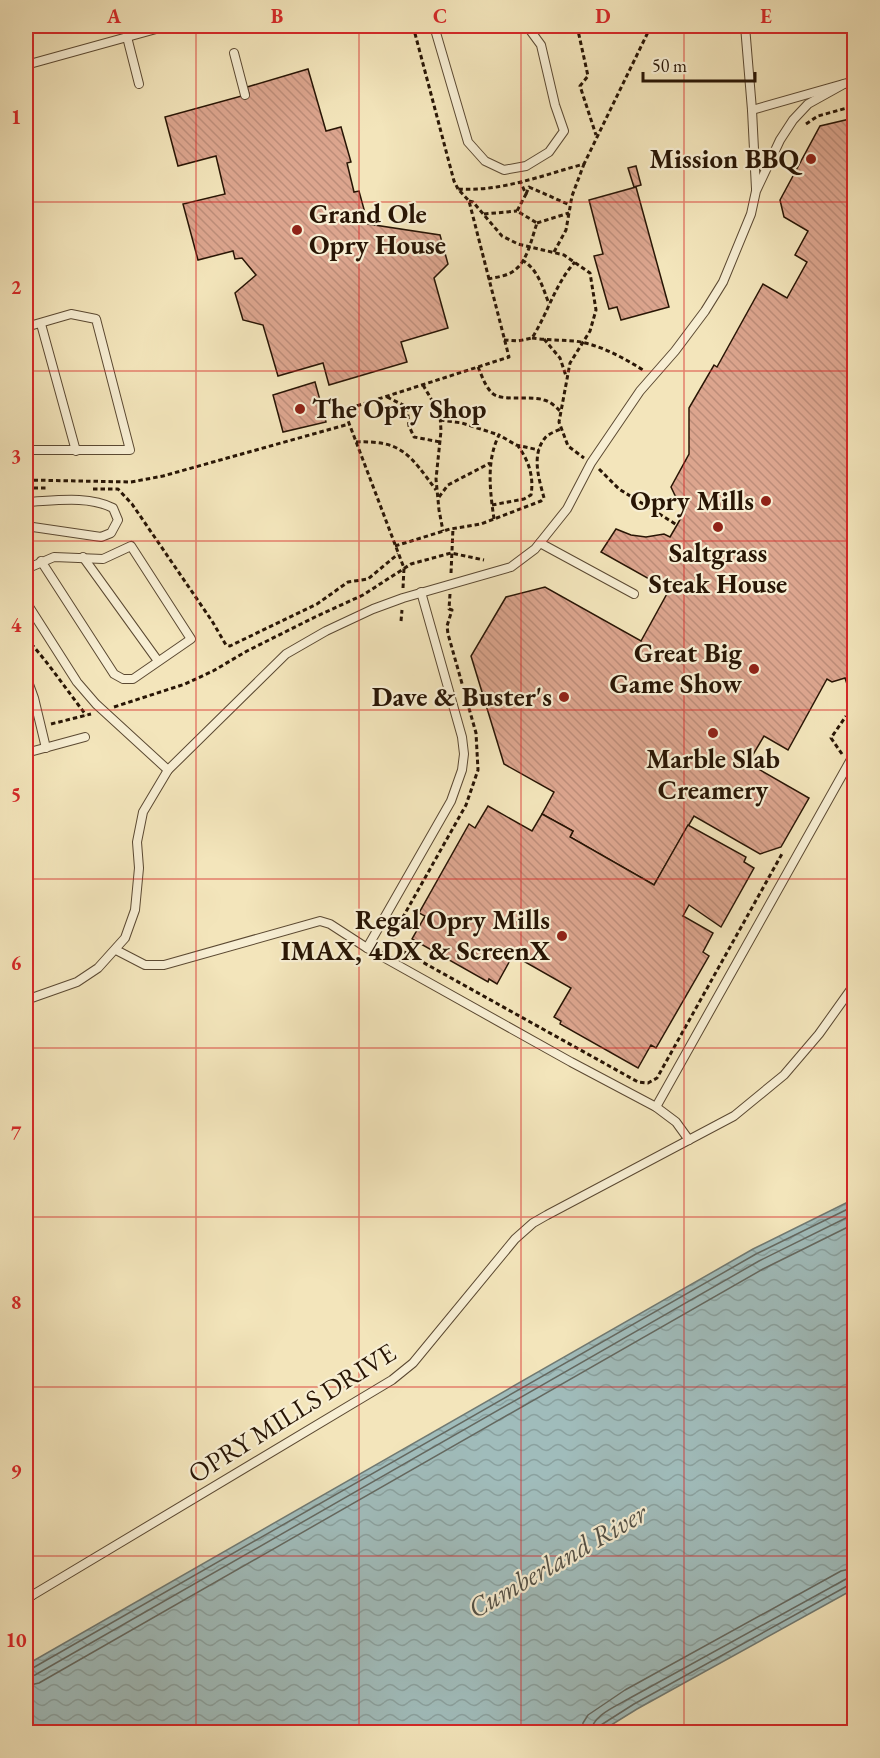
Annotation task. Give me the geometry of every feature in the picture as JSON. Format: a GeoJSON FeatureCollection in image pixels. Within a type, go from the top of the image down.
{"type":"FeatureCollection","features":[{"type":"Feature","properties":{"kind":"lane"},"geometry":{"type":"LineString","coordinates":[[26,65],[167,26]]}},
{"type":"Feature","properties":{"kind":"lane"},"geometry":{"type":"LineString","coordinates":[[434,26],[468,142],[485,161],[504,170],[526,166],[549,152],[564,131],[555,105],[541,45],[527,26]]}},
{"type":"Feature","properties":{"kind":"lane"},"geometry":{"type":"LineString","coordinates":[[745,26],[756,191]]}},
{"type":"Feature","properties":{"kind":"lane"},"geometry":{"type":"LineString","coordinates":[[127,37],[139,84]]}},
{"type":"Feature","properties":{"kind":"lane"},"geometry":{"type":"LineString","coordinates":[[234,53],[245,95]]}},
{"type":"Feature","properties":{"kind":"lane"},"geometry":{"type":"LineString","coordinates":[[752,110],[855,81]]}},
{"type":"Feature","properties":{"kind":"lane"},"geometry":{"type":"LineString","coordinates":[[26,1000],[77,982],[98,968],[116,950],[125,938],[135,910],[139,868],[137,842],[143,812],[168,770],[286,654],[326,631],[403,598],[511,567],[540,543],[567,509],[591,463],[640,391],[705,311],[723,282],[751,214],[756,191],[780,140],[793,120],[808,104],[844,84]]}},
{"type":"Feature","properties":{"kind":"lane"},"geometry":{"type":"LineString","coordinates":[[26,327],[71,314],[96,319],[130,450],[76,451],[26,448]]}},
{"type":"Feature","properties":{"kind":"lane"},"geometry":{"type":"LineString","coordinates":[[41,324],[76,451]]}},
{"type":"Feature","properties":{"kind":"lane"},"geometry":{"type":"LineString","coordinates":[[26,502],[101,502],[113,508],[118,520],[111,533],[101,537],[26,526]]}},
{"type":"Feature","properties":{"kind":"lane"},"geometry":{"type":"LineString","coordinates":[[540,543],[634,594]]}},
{"type":"Feature","properties":{"kind":"lane"},"geometry":{"type":"LineString","coordinates":[[26,569],[41,561],[54,557],[103,559],[130,546],[191,639],[133,679],[123,679],[114,674],[41,561]]}},
{"type":"Feature","properties":{"kind":"lane"},"geometry":{"type":"LineString","coordinates":[[83,557],[158,662]]}},
{"type":"Feature","properties":{"kind":"lane"},"geometry":{"type":"LineString","coordinates":[[367,948],[452,801],[462,770],[464,754],[462,737],[421,592]]}},
{"type":"Feature","properties":{"kind":"lane"},"geometry":{"type":"LineString","coordinates":[[26,602],[77,682],[103,711],[168,770]]}},
{"type":"Feature","properties":{"kind":"lane"},"geometry":{"type":"LineString","coordinates":[[26,676],[34,698],[45,748]]}},
{"type":"Feature","properties":{"kind":"lane"},"geometry":{"type":"LineString","coordinates":[[26,753],[85,737]]}},
{"type":"Feature","properties":{"kind":"lane"},"geometry":{"type":"LineString","coordinates":[[656,1107],[855,754]]}},
{"type":"Feature","properties":{"kind":"lane"},"geometry":{"type":"LineString","coordinates":[[116,950],[145,965],[164,965],[320,921],[330,924],[367,948],[656,1107],[676,1122],[689,1140]]}},
{"type":"Feature","properties":{"kind":"lane","name":"OPRY MILLS DRIVE"},"geometry":{"type":"LineString","coordinates":[[28,1598],[392,1380],[412,1363],[515,1239],[533,1224],[734,1116],[784,1075],[819,1034],[855,985]]}},
{"type":"Feature","properties":{"kind":"lane"},"geometry":{"type":"LineString","coordinates":[[26,1578],[28,1598]]}},
{"type":"Feature","properties":{"kind":"path"},"geometry":{"type":"LineString","coordinates":[[413,26],[458,189],[484,214],[501,236],[518,244],[564,255],[590,273],[596,310],[590,332],[570,363],[560,411],[559,422],[568,446],[604,472],[619,489],[677,525]]}},
{"type":"Feature","properties":{"kind":"path"},"geometry":{"type":"LineString","coordinates":[[577,26],[588,76],[580,86],[597,136]]}},
{"type":"Feature","properties":{"kind":"path"},"geometry":{"type":"LineString","coordinates":[[554,252],[566,230],[584,164],[651,26]]}},
{"type":"Feature","properties":{"kind":"path"},"geometry":{"type":"LineString","coordinates":[[802,126],[818,116],[855,106]]}},
{"type":"Feature","properties":{"kind":"path"},"geometry":{"type":"LineString","coordinates":[[458,189],[495,188],[584,164]]}},
{"type":"Feature","properties":{"kind":"path"},"geometry":{"type":"LineString","coordinates":[[520,181],[526,194]]}},
{"type":"Feature","properties":{"kind":"path"},"geometry":{"type":"LineString","coordinates":[[517,211],[529,187],[571,206]]}},
{"type":"Feature","properties":{"kind":"path"},"geometry":{"type":"LineString","coordinates":[[401,621],[404,568],[344,410],[509,357],[469,201]]}},
{"type":"Feature","properties":{"kind":"path"},"geometry":{"type":"LineString","coordinates":[[484,214],[517,211],[537,223],[569,213]]}},
{"type":"Feature","properties":{"kind":"path"},"geometry":{"type":"LineString","coordinates":[[488,279],[509,274],[517,269],[529,246],[537,223]]}},
{"type":"Feature","properties":{"kind":"path"},"geometry":{"type":"LineString","coordinates":[[522,260],[529,263],[536,272],[549,306]]}},
{"type":"Feature","properties":{"kind":"path"},"geometry":{"type":"LineString","coordinates":[[532,338],[559,283],[575,262]]}},
{"type":"Feature","properties":{"kind":"path"},"geometry":{"type":"LineString","coordinates":[[504,340],[518,342],[532,338],[583,343],[626,359],[652,377]]}},
{"type":"Feature","properties":{"kind":"path"},"geometry":{"type":"LineString","coordinates":[[544,339],[560,358],[567,378]]}},
{"type":"Feature","properties":{"kind":"path"},"geometry":{"type":"LineString","coordinates":[[478,367],[486,385],[494,395],[503,398],[521,396],[545,400],[560,411]]}},
{"type":"Feature","properties":{"kind":"path"},"geometry":{"type":"LineString","coordinates":[[423,385],[436,406],[440,420],[436,479],[444,531]]}},
{"type":"Feature","properties":{"kind":"path"},"geometry":{"type":"LineString","coordinates":[[386,397],[407,407],[409,426],[414,437],[440,442]]}},
{"type":"Feature","properties":{"kind":"path"},"geometry":{"type":"LineString","coordinates":[[440,420],[462,423],[498,435],[518,446],[539,450]]}},
{"type":"Feature","properties":{"kind":"path"},"geometry":{"type":"LineString","coordinates":[[26,480],[131,482],[163,476],[349,424]]}},
{"type":"Feature","properties":{"kind":"path"},"geometry":{"type":"LineString","coordinates":[[396,546],[453,528],[481,524],[541,501],[544,498],[537,470],[539,450],[545,438],[562,428]]}},
{"type":"Feature","properties":{"kind":"path"},"geometry":{"type":"LineString","coordinates":[[494,519],[490,463],[498,435]]}},
{"type":"Feature","properties":{"kind":"path"},"geometry":{"type":"LineString","coordinates":[[356,442],[369,441],[393,445],[414,462],[437,491]]}},
{"type":"Feature","properties":{"kind":"path"},"geometry":{"type":"LineString","coordinates":[[492,505],[529,497],[532,487],[529,466],[518,446]]}},
{"type":"Feature","properties":{"kind":"path"},"geometry":{"type":"LineString","coordinates":[[438,498],[448,485],[490,463]]}},
{"type":"Feature","properties":{"kind":"path"},"geometry":{"type":"LineString","coordinates":[[26,488],[50,488]]}},
{"type":"Feature","properties":{"kind":"path"},"geometry":{"type":"LineString","coordinates":[[83,489],[118,489],[132,504],[226,645],[230,646],[317,604],[348,582],[368,579],[399,554]]}},
{"type":"Feature","properties":{"kind":"path"},"geometry":{"type":"LineString","coordinates":[[519,500],[522,508]]}},
{"type":"Feature","properties":{"kind":"path"},"geometry":{"type":"LineString","coordinates":[[453,528],[449,609],[452,610],[447,626],[476,733],[478,770],[466,804],[394,933],[394,942],[399,949],[639,1082],[648,1083],[657,1078],[783,852]]}},
{"type":"Feature","properties":{"kind":"path"},"geometry":{"type":"LineString","coordinates":[[40,726],[103,711],[185,684],[363,595],[411,564],[452,553],[484,560]]}},
{"type":"Feature","properties":{"kind":"path"},"geometry":{"type":"LineString","coordinates":[[26,638],[45,658],[86,715]]}},
{"type":"Feature","properties":{"kind":"path"},"geometry":{"type":"LineString","coordinates":[[831,738],[846,716]]}},
{"type":"Feature","properties":{"kind":"water","name":"Cumberland River"},"geometry":{"type":"Polygon","coordinates":[[[854,1199],[854,1589],[637,1709],[600,1732],[26,1732],[26,1665],[753,1249],[854,1199]]]}},
{"type":"Feature","properties":{"kind":"building","name":"Grand Ole Opry House"},"geometry":{"type":"Polygon","coordinates":[[[308,69],[326,131],[341,127],[351,162],[347,163],[354,192],[359,191],[368,224],[440,235],[448,264],[434,278],[448,328],[401,342],[407,362],[329,385],[323,363],[278,376],[263,325],[243,320],[235,293],[256,275],[242,258],[235,259],[233,251],[198,260],[183,204],[225,194],[216,156],[178,166],[165,117],[249,94],[247,87],[308,69]]]}},
{"type":"Feature","properties":{"kind":"building","name":"Opry Mills"},"geometry":{"type":"Polygon","coordinates":[[[854,118],[854,682],[847,684],[845,678],[832,682],[827,679],[788,750],[764,736],[748,763],[809,798],[781,847],[760,854],[694,816],[654,885],[570,837],[573,831],[542,814],[554,792],[504,764],[471,656],[506,597],[545,587],[641,641],[669,590],[601,552],[616,529],[631,535],[646,537],[664,534],[670,537],[677,525],[686,509],[680,506],[671,487],[689,454],[689,408],[714,365],[717,367],[763,284],[787,298],[807,262],[795,255],[808,231],[784,217],[780,200],[820,126],[854,118]]]}},
{"type":"Feature","properties":{"kind":"building"},"geometry":{"type":"Polygon","coordinates":[[[636,166],[641,185],[634,187],[628,168],[636,166]]]}},
{"type":"Feature","properties":{"kind":"building"},"geometry":{"type":"Polygon","coordinates":[[[636,187],[669,307],[621,320],[617,307],[609,309],[594,256],[603,254],[589,200],[636,187]]]}},
{"type":"Feature","properties":{"kind":"building","name":"The Opry Shop"},"geometry":{"type":"Polygon","coordinates":[[[315,382],[326,422],[283,432],[273,395],[315,382]]]}},
{"type":"Feature","properties":{"kind":"building","name":"Regal Opry Mills IMAX, 4DX & ScreenX"},"geometry":{"type":"Polygon","coordinates":[[[488,806],[532,831],[542,814],[573,831],[570,837],[654,885],[688,825],[746,857],[744,862],[754,868],[721,927],[689,905],[683,916],[713,933],[703,952],[709,956],[656,1048],[651,1045],[638,1068],[560,1024],[561,1021],[554,1017],[571,988],[513,955],[497,984],[489,979],[488,982],[412,939],[425,916],[419,913],[469,824],[475,828],[488,806]]]}},
{"type":"Feature","properties":{"kind":"place","name":"Mission BBQ"},"geometry":{"type":"Point","coordinates":[811,159]}},
{"type":"Feature","properties":{"kind":"place","name":"Grand Ole Opry House"},"geometry":{"type":"Point","coordinates":[297,230]}},
{"type":"Feature","properties":{"kind":"place","name":"The Opry Shop"},"geometry":{"type":"Point","coordinates":[300,409]}},
{"type":"Feature","properties":{"kind":"place","name":"Opry Mills"},"geometry":{"type":"Point","coordinates":[766,501]}},
{"type":"Feature","properties":{"kind":"place","name":"Saltgrass Steak House"},"geometry":{"type":"Point","coordinates":[718,527]}},
{"type":"Feature","properties":{"kind":"place","name":"Great Big Game Show"},"geometry":{"type":"Point","coordinates":[754,669]}},
{"type":"Feature","properties":{"kind":"place","name":"Dave & Buster's"},"geometry":{"type":"Point","coordinates":[564,697]}},
{"type":"Feature","properties":{"kind":"place","name":"Marble Slab Creamery"},"geometry":{"type":"Point","coordinates":[713,733]}},
{"type":"Feature","properties":{"kind":"place","name":"Regal Opry Mills IMAX, 4DX & ScreenX"},"geometry":{"type":"Point","coordinates":[562,936]}}]}
